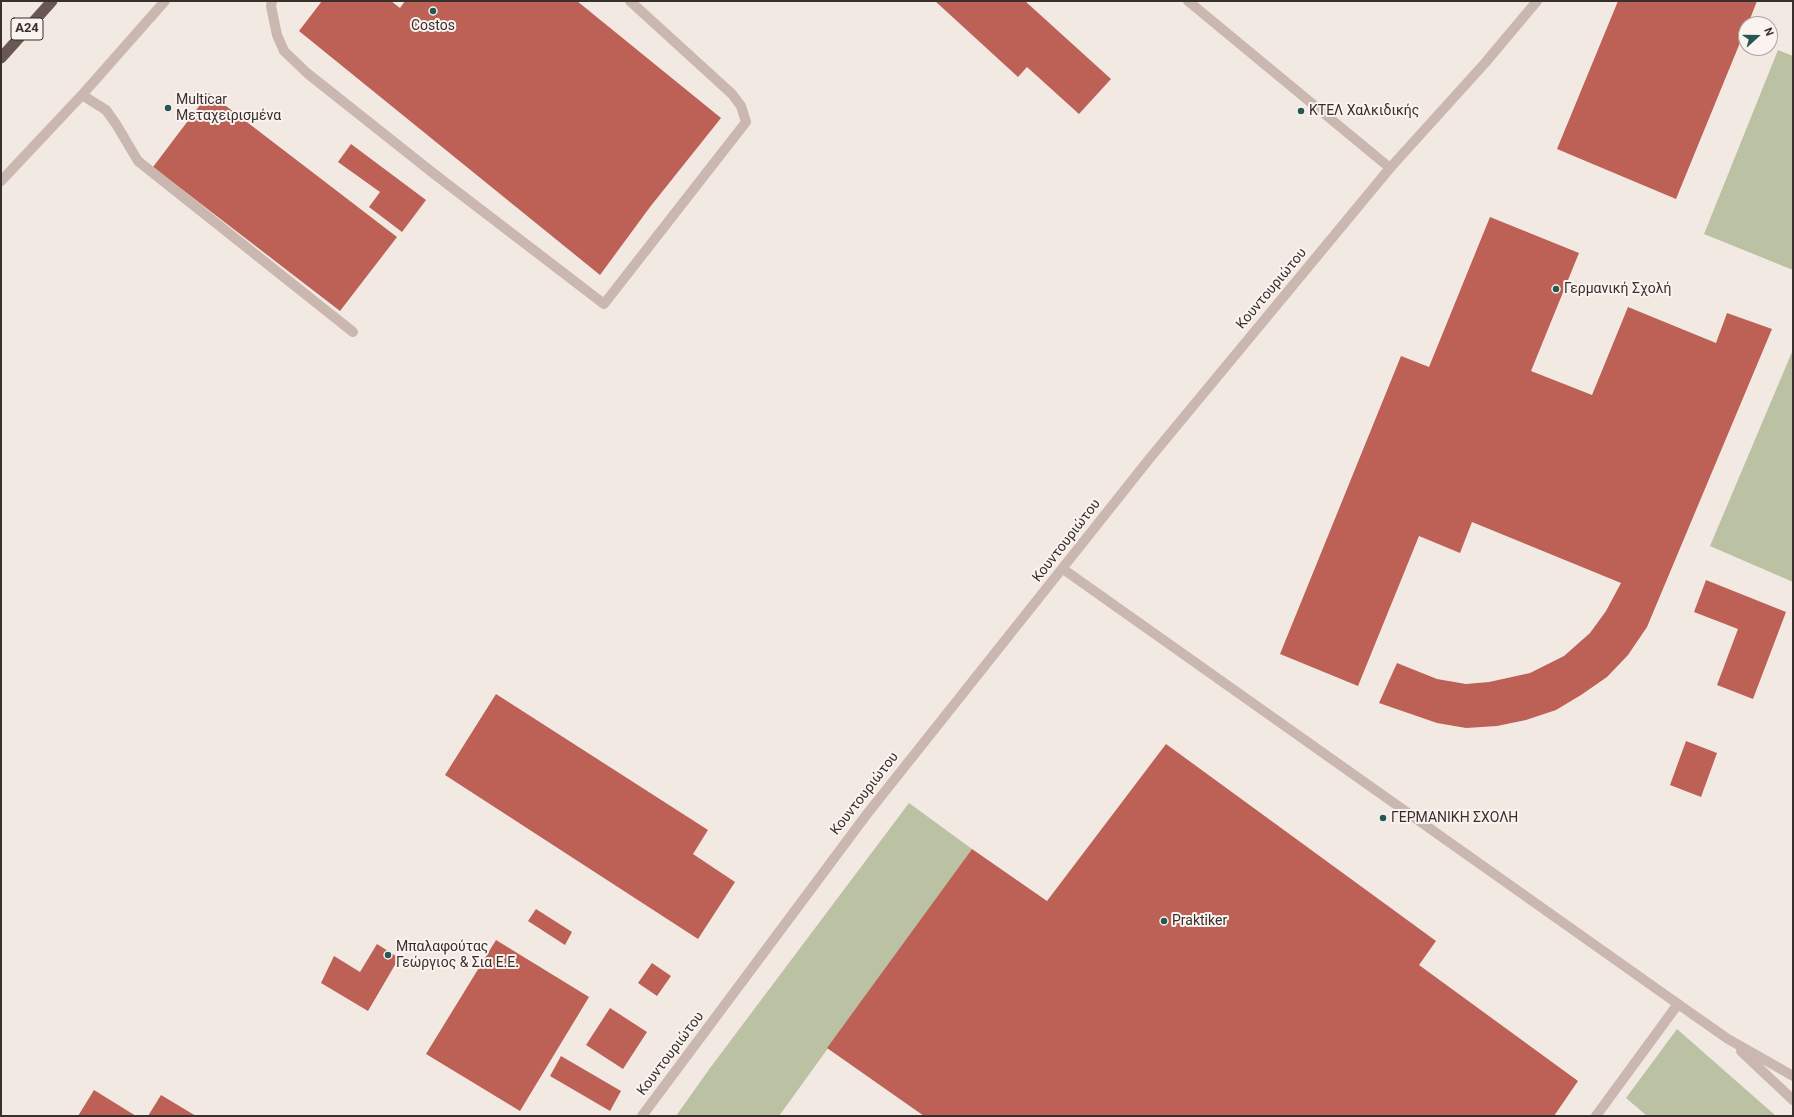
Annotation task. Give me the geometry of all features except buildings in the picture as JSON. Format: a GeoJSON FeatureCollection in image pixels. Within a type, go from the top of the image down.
{"type":"FeatureCollection","features":[{"type":"Feature","properties":{"kind":"highway","name":"Α24"},"geometry":{"type":"LineString","coordinates":[[1,58],[52,1]]}},
{"type":"Feature","properties":{"kind":"street"},"geometry":{"type":"LineString","coordinates":[[1,181],[82,95],[165,1]]}},
{"type":"Feature","properties":{"kind":"street"},"geometry":{"type":"LineString","coordinates":[[272,1],[271,6],[276,35],[284,51],[307,74],[604,304],[746,122],[741,106],[732,94],[630,1]]}},
{"type":"Feature","properties":{"kind":"street"},"geometry":{"type":"LineString","coordinates":[[1188,1],[1390,168]]}},
{"type":"Feature","properties":{"kind":"street","name":"Κουντουριώτου"},"geometry":{"type":"LineString","coordinates":[[642,1116],[867,814],[1150,458],[1390,168],[1485,63],[1537,1]]}},
{"type":"Feature","properties":{"kind":"street"},"geometry":{"type":"LineString","coordinates":[[82,95],[106,110],[138,161],[353,332]]}},
{"type":"Feature","properties":{"kind":"street"},"geometry":{"type":"LineString","coordinates":[[1063,569],[1728,1039],[1793,1076]]}},
{"type":"Feature","properties":{"kind":"street"},"geometry":{"type":"LineString","coordinates":[[1596,1116],[1678,1004]]}},
{"type":"Feature","properties":{"kind":"street"},"geometry":{"type":"LineString","coordinates":[[1728,1039],[1793,1100]]}},
{"type":"Feature","properties":{"kind":"green space"},"geometry":{"type":"Polygon","coordinates":[[[1778,50],[1793,56],[1793,270],[1704,234],[1776,56],[1778,56],[1778,50]]]}},
{"type":"Feature","properties":{"kind":"green space"},"geometry":{"type":"Polygon","coordinates":[[[1793,352],[1793,582],[1710,546],[1793,352]]]}},
{"type":"Feature","properties":{"kind":"green space"},"geometry":{"type":"Polygon","coordinates":[[[909,803],[972,849],[779,1116],[676,1116],[710,1068],[909,803]]]}},
{"type":"Feature","properties":{"kind":"green space"},"geometry":{"type":"Polygon","coordinates":[[[1677,1029],[1776,1116],[1647,1116],[1626,1098],[1677,1029]]]}},
{"type":"Feature","properties":{"kind":"place","name":"Costos"},"geometry":{"type":"Point","coordinates":[433,11]}},
{"type":"Feature","properties":{"kind":"place","name":"Multicar Μεταχειρισμένα"},"geometry":{"type":"Point","coordinates":[168,108]}},
{"type":"Feature","properties":{"kind":"place","name":"ΚΤΕΛ Χαλκιδικής"},"geometry":{"type":"Point","coordinates":[1301,111]}},
{"type":"Feature","properties":{"kind":"place","name":"Γερμανική Σχολή"},"geometry":{"type":"Point","coordinates":[1556,289]}},
{"type":"Feature","properties":{"kind":"place","name":"ΓΕΡΜΑΝΙΚΗ ΣΧΟΛΗ"},"geometry":{"type":"Point","coordinates":[1383,818]}},
{"type":"Feature","properties":{"kind":"place","name":"Praktiker"},"geometry":{"type":"Point","coordinates":[1164,921]}},
{"type":"Feature","properties":{"kind":"place","name":"Μπαλαφούτας Γεώργιος & Σια Ε.Ε."},"geometry":{"type":"Point","coordinates":[388,955]}}]}
